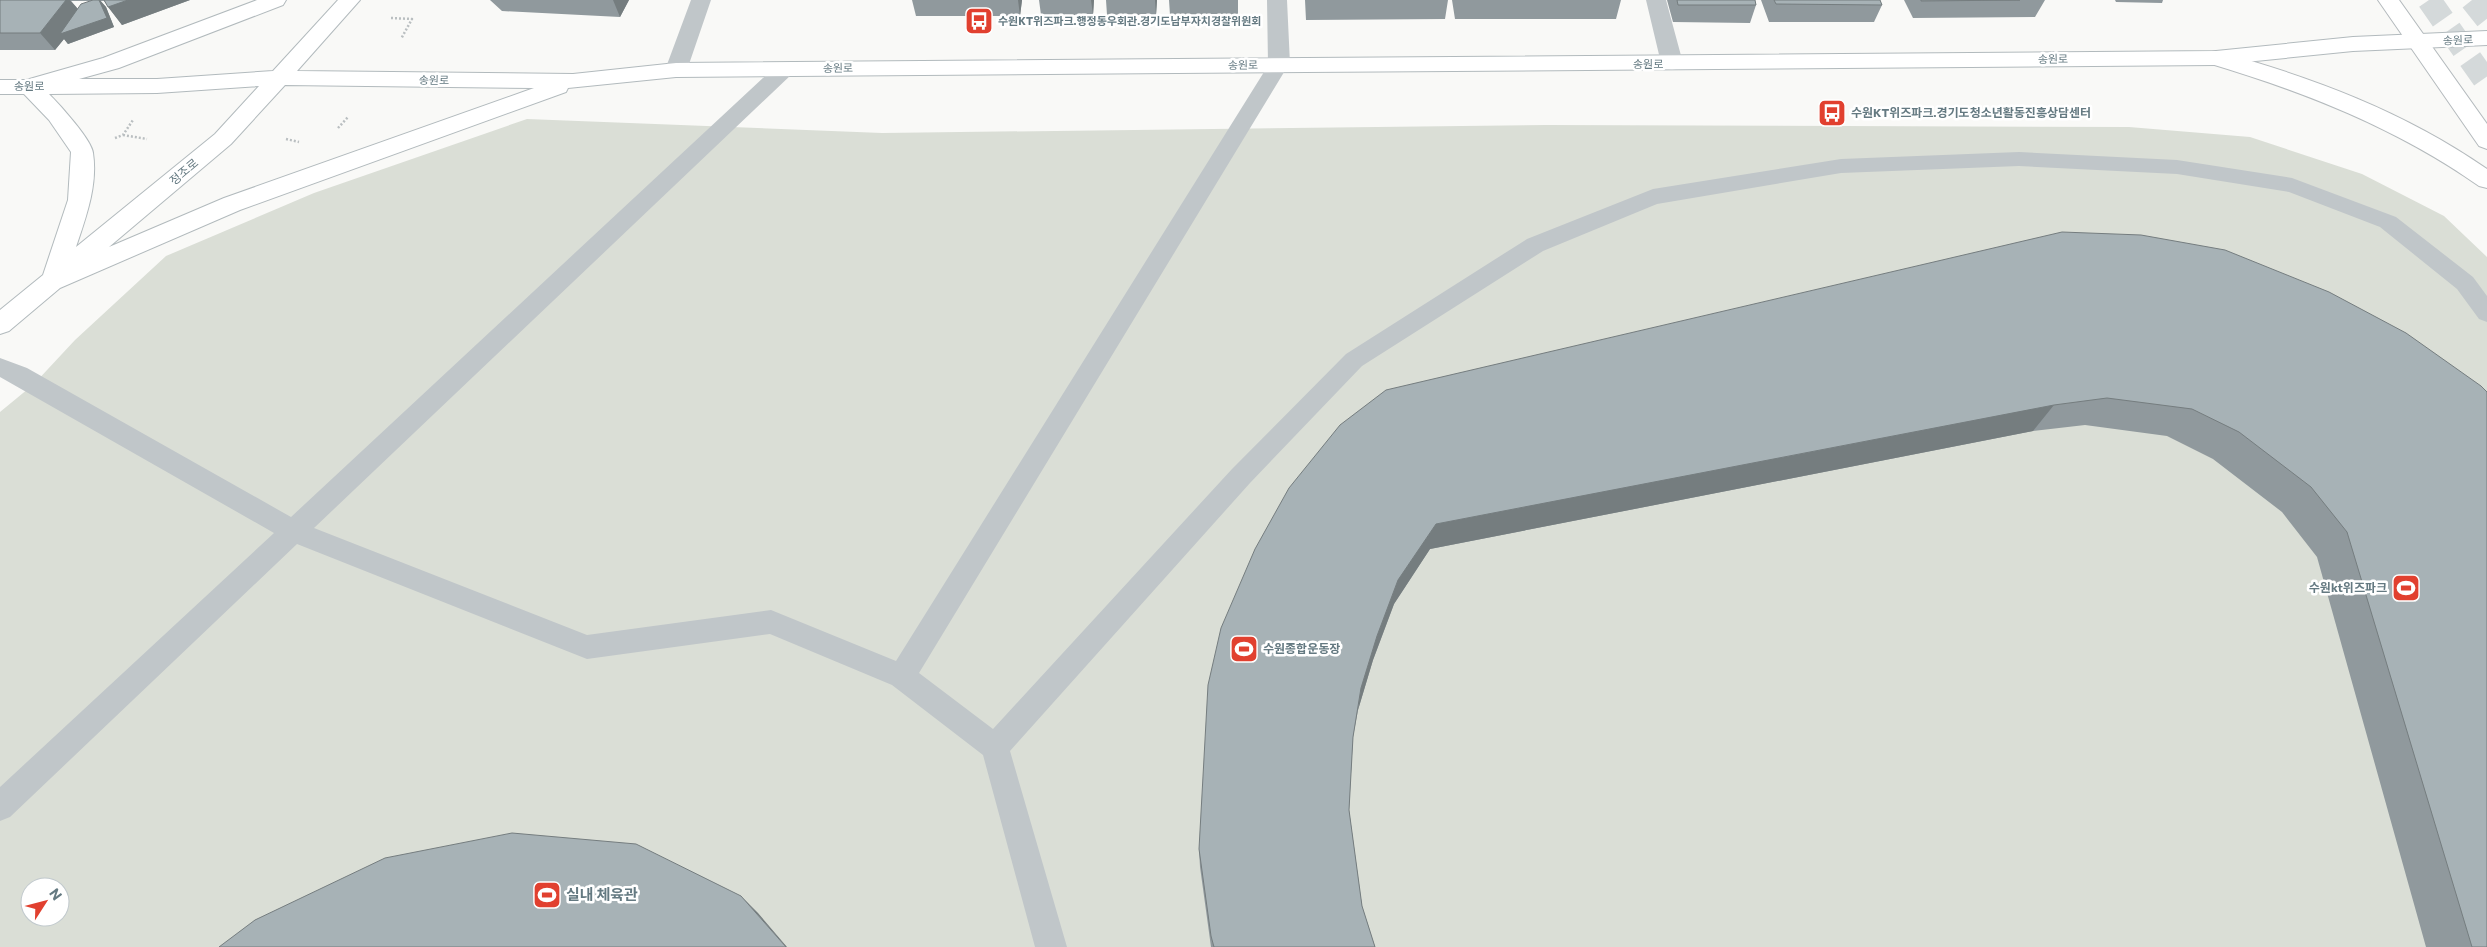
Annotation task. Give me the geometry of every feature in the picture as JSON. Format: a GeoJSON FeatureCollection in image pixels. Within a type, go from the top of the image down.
{"type":"FeatureCollection","features":[{"type":"Feature","properties":{"kind":"main road"},"geometry":{"type":"LineString","coordinates":[[53,281],[80,200],[82,151],[57,115],[29,86],[111,63],[276,0]]}},
{"type":"Feature","properties":{"kind":"main road","name":"정조로"},"geometry":{"type":"LineString","coordinates":[[0,324],[223,140],[277,78],[350,0]]}},
{"type":"Feature","properties":{"kind":"main road"},"geometry":{"type":"LineString","coordinates":[[2388,0],[2487,141]]}},
{"type":"Feature","properties":{"kind":"main road","name":"송원로"},"geometry":{"type":"LineString","coordinates":[[0,87],[157,86],[277,78],[573,81],[676,70],[1279,64],[1672,64],[2216,58],[2353,44],[2487,38]]}},
{"type":"Feature","properties":{"kind":"main road"},"geometry":{"type":"LineString","coordinates":[[2216,58],[2278,76],[2353,105],[2421,138],[2487,180]]}},
{"type":"Feature","properties":{"kind":"main road"},"geometry":{"type":"LineString","coordinates":[[53,281],[232,204],[573,81]]}},
{"type":"Feature","properties":{"kind":"street"},"geometry":{"type":"LineString","coordinates":[[676,70],[701,0]]}},
{"type":"Feature","properties":{"kind":"street"},"geometry":{"type":"LineString","coordinates":[[1277,0],[1279,64]]}},
{"type":"Feature","properties":{"kind":"street"},"geometry":{"type":"LineString","coordinates":[[1656,0],[1672,64]]}},
{"type":"Feature","properties":{"kind":"lane"},"geometry":{"type":"LineString","coordinates":[[902,676],[1279,64]]}},
{"type":"Feature","properties":{"kind":"lane"},"geometry":{"type":"LineString","coordinates":[[0,807],[785,69]]}},
{"type":"Feature","properties":{"kind":"lane"},"geometry":{"type":"LineString","coordinates":[[995,747],[1241,476],[1354,360],[1534,245],[1653,197],[1841,166],[2019,159],[2176,167],[2292,185],[2388,222],[2465,283],[2487,313]]}},
{"type":"Feature","properties":{"kind":"lane"},"geometry":{"type":"LineString","coordinates":[[0,367],[292,531],[586,647],[771,622],[902,676],[995,747],[1051,947]]}},
{"type":"Feature","properties":{"kind":"path"},"geometry":{"type":"LineString","coordinates":[[391,18],[412,19],[401,39]]}},
{"type":"Feature","properties":{"kind":"path"},"geometry":{"type":"LineString","coordinates":[[138,113],[123,134],[147,138]]}},
{"type":"Feature","properties":{"kind":"shaded area","name":"수원종합운동장"},"geometry":{"type":"Polygon","coordinates":[[[527,119],[882,133],[1546,125],[2129,127],[2250,137],[2362,174],[2444,216],[2487,257],[2487,947],[0,947],[0,412],[34,384],[75,340],[166,256],[314,193],[527,119]]]}},
{"type":"Feature","properties":{"kind":"building"},"geometry":{"type":"Polygon","coordinates":[[[0,0],[66,0],[40,33],[0,33],[0,0]]]}},
{"type":"Feature","properties":{"kind":"building"},"geometry":{"type":"Polygon","coordinates":[[[99,0],[107,18],[60,34],[81,4],[99,0]]]}},
{"type":"Feature","properties":{"kind":"building"},"geometry":{"type":"Polygon","coordinates":[[[104,0],[128,0],[108,7],[104,0]]]}},
{"type":"Feature","properties":{"kind":"building"},"geometry":{"type":"Polygon","coordinates":[[[1677,0],[1755,0],[1756,5],[1678,5],[1677,0]]]}},
{"type":"Feature","properties":{"kind":"building"},"geometry":{"type":"Polygon","coordinates":[[[1774,0],[1880,0],[1882,5],[1776,4],[1774,0]]]}},
{"type":"Feature","properties":{"kind":"building"},"geometry":{"type":"Polygon","coordinates":[[[1921,0],[2020,0],[1921,1],[1921,0]]]}},
{"type":"Feature","properties":{"kind":"building","name":"수원kt위즈파크"},"geometry":{"type":"Polygon","coordinates":[[[2062,232],[2141,235],[2225,250],[2329,292],[2406,333],[2487,392],[2487,947],[2472,947],[2347,532],[2311,487],[2239,432],[2192,409],[2107,398],[2054,405],[1436,524],[1398,580],[1377,636],[1361,688],[1353,737],[1349,810],[1362,906],[1375,947],[1214,947],[1199,849],[1208,685],[1221,628],[1255,549],[1289,488],[1340,425],[1386,390],[2062,232]]]}},
{"type":"Feature","properties":{"kind":"building","name":"실내 체육관"},"geometry":{"type":"Polygon","coordinates":[[[512,833],[636,844],[741,896],[786,947],[219,947],[255,920],[385,858],[512,833]]]}},
{"type":"Feature","properties":{"kind":"tunnel"},"geometry":{"type":"LineString","coordinates":[[2429,0],[2487,83]]}},
{"type":"Feature","properties":{"kind":"tunnel"},"geometry":{"type":"LineString","coordinates":[[2472,0],[2487,19]]}},
{"type":"Feature","properties":{"kind":"place","name":"수원KT위즈파크.행정동우회관.경기도남부자치경찰위원회"},"geometry":{"type":"Point","coordinates":[979,21]}},
{"type":"Feature","properties":{"kind":"place","name":"수원KT위즈파크.경기도청소년활동진흥상담센터"},"geometry":{"type":"Point","coordinates":[1832,113]}},
{"type":"Feature","properties":{"kind":"place","name":"수원kt위즈파크"},"geometry":{"type":"Point","coordinates":[2406,588]}},
{"type":"Feature","properties":{"kind":"place","name":"수원종합운동장"},"geometry":{"type":"Point","coordinates":[1244,649]}},
{"type":"Feature","properties":{"kind":"place","name":"실내 체육관"},"geometry":{"type":"Point","coordinates":[547,895]}}]}
